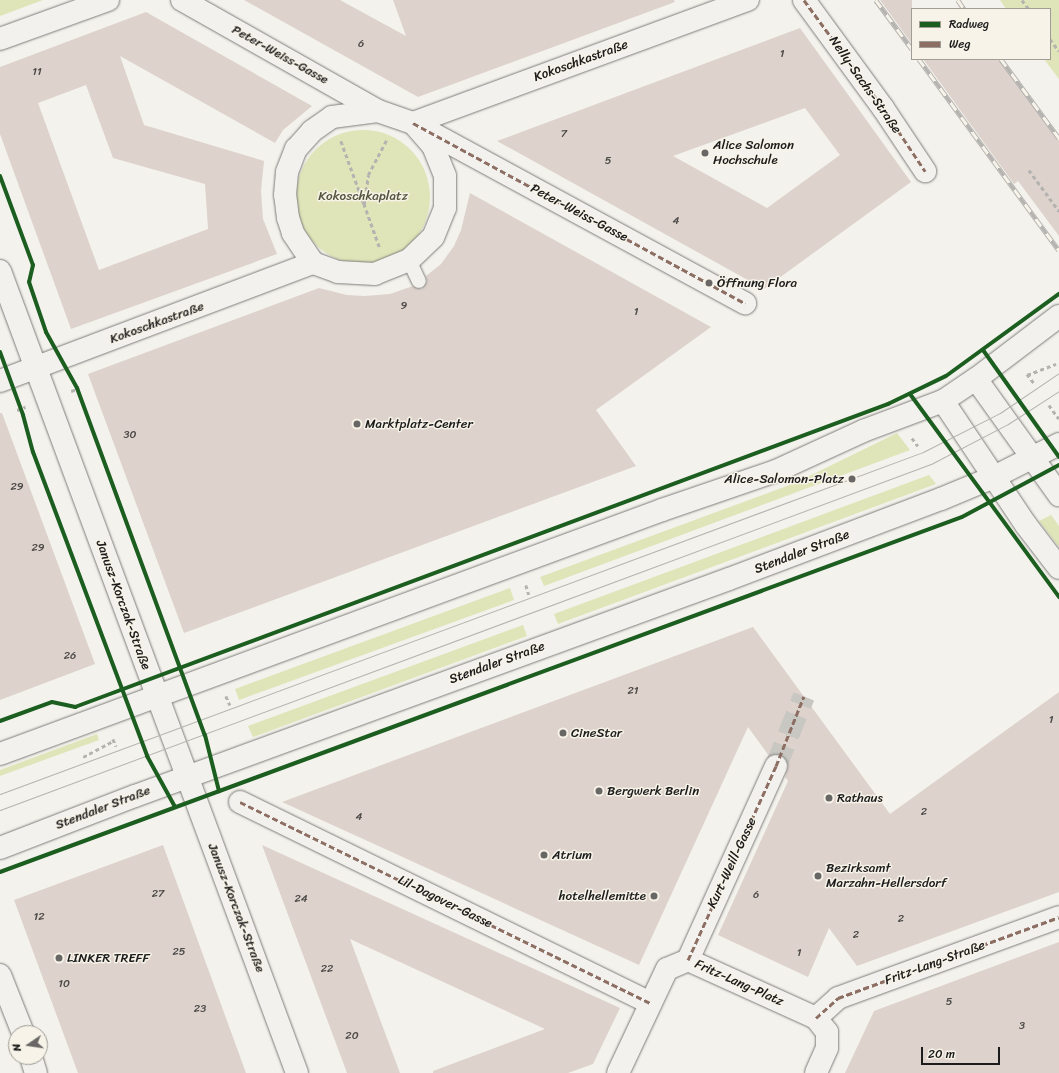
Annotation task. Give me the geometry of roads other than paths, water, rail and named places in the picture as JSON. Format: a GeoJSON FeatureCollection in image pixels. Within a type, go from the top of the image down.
{"type":"FeatureCollection","features":[{"type":"Feature","properties":{"kind":"street"},"geometry":{"type":"LineString","coordinates":[[0,39],[108,0]]}},
{"type":"Feature","properties":{"kind":"street","name":"Peter-Weiss-Gasse"},"geometry":{"type":"LineString","coordinates":[[182,0],[396,117],[745,302]]}},
{"type":"Feature","properties":{"kind":"street","name":"Kokoschkastraße"},"geometry":{"type":"LineString","coordinates":[[5,379],[313,263],[293,233],[288,218],[285,195],[287,172],[296,149],[308,135],[332,117],[396,117],[748,0]]}},
{"type":"Feature","properties":{"kind":"street","name":"Nelly-Sachs-Straße"},"geometry":{"type":"LineString","coordinates":[[804,0],[883,108],[924,171]]}},
{"type":"Feature","properties":{"kind":"street"},"geometry":{"type":"LineString","coordinates":[[313,263],[338,272],[356,275],[388,271],[409,260],[433,237],[445,208],[445,176],[433,146],[396,117]]}},
{"type":"Feature","properties":{"kind":"street","name":"Janusz-Korczak-Straße"},"geometry":{"type":"LineString","coordinates":[[0,271],[297,1073]]}},
{"type":"Feature","properties":{"kind":"street"},"geometry":{"type":"LineString","coordinates":[[0,754],[654,513],[776,471],[863,431],[943,401],[976,379],[1059,316]]}},
{"type":"Feature","properties":{"kind":"street"},"geometry":{"type":"LineString","coordinates":[[976,379],[1059,495]]}},
{"type":"Feature","properties":{"kind":"street"},"geometry":{"type":"LineString","coordinates":[[943,401],[994,477],[1059,568]]}},
{"type":"Feature","properties":{"kind":"street"},"geometry":{"type":"LineString","coordinates":[[994,477],[1059,444]]}},
{"type":"Feature","properties":{"kind":"street","name":"Stendaler Straße"},"geometry":{"type":"LineString","coordinates":[[0,848],[186,776],[736,576],[994,477]]}},
{"type":"Feature","properties":{"kind":"street","name":"Kurt-Weill-Gasse"},"geometry":{"type":"LineString","coordinates":[[688,960],[776,766]]}},
{"type":"Feature","properties":{"kind":"street","name":"Lil-Dagover-Gasse"},"geometry":{"type":"LineString","coordinates":[[240,802],[650,1003]]}},
{"type":"Feature","properties":{"kind":"street","name":"Fritz-Lang-Straße"},"geometry":{"type":"LineString","coordinates":[[816,1018],[838,998],[1059,917]]}},
{"type":"Feature","properties":{"kind":"street","name":"Fritz-Lang-Platz"},"geometry":{"type":"LineString","coordinates":[[618,1073],[667,970],[688,960],[816,1018]]}},
{"type":"Feature","properties":{"kind":"street"},"geometry":{"type":"LineString","coordinates":[[2,987],[19,1025]]}},
{"type":"Feature","properties":{"kind":"street"},"geometry":{"type":"LineString","coordinates":[[816,1018],[827,1032],[827,1048],[816,1073]]}},
{"type":"Feature","properties":{"kind":"lane"},"geometry":{"type":"LineString","coordinates":[[409,260],[419,281]]}},
{"type":"Feature","properties":{"kind":"tunnel"},"geometry":{"type":"LineString","coordinates":[[776,766],[804,696]]}},
{"type":"Feature","properties":{"kind":"tram line"},"geometry":{"type":"LineString","coordinates":[[0,794],[923,452],[1000,413],[1059,373]]}},
{"type":"Feature","properties":{"kind":"tram line"},"geometry":{"type":"LineString","coordinates":[[0,810],[931,464],[1008,424],[1059,391]]}},
{"type":"Feature","properties":{"kind":"railway"},"geometry":{"type":"LineString","coordinates":[[876,0],[911,48]]}},
{"type":"Feature","properties":{"kind":"railway"},"geometry":{"type":"LineString","coordinates":[[958,0],[963,8]]}},
{"type":"Feature","properties":{"kind":"railway"},"geometry":{"type":"LineString","coordinates":[[920,60],[1059,250]]}},
{"type":"Feature","properties":{"kind":"railway"},"geometry":{"type":"LineString","coordinates":[[1002,60],[1059,138]]}},
{"type":"Feature","properties":{"kind":"place","name":"Alice Salomon Hochschule"},"geometry":{"type":"Point","coordinates":[705,153]}},
{"type":"Feature","properties":{"kind":"place","name":"Öffnung Flora"},"geometry":{"type":"Point","coordinates":[709,283]}},
{"type":"Feature","properties":{"kind":"place","name":"Marktplatz-Center"},"geometry":{"type":"Point","coordinates":[357,424]}},
{"type":"Feature","properties":{"kind":"place","name":"Alice-Salomon-Platz"},"geometry":{"type":"Point","coordinates":[852,479]}},
{"type":"Feature","properties":{"kind":"place","name":"CineStar"},"geometry":{"type":"Point","coordinates":[563,733]}},
{"type":"Feature","properties":{"kind":"place","name":"Bergwerk Berlin"},"geometry":{"type":"Point","coordinates":[599,791]}},
{"type":"Feature","properties":{"kind":"place","name":"Rathaus"},"geometry":{"type":"Point","coordinates":[829,798]}},
{"type":"Feature","properties":{"kind":"place","name":"Atrium"},"geometry":{"type":"Point","coordinates":[544,855]}},
{"type":"Feature","properties":{"kind":"place","name":"Bezirksamt Marzahn-Hellersdorf"},"geometry":{"type":"Point","coordinates":[818,876]}},
{"type":"Feature","properties":{"kind":"place","name":"hotelhellemitte"},"geometry":{"type":"Point","coordinates":[654,896]}},
{"type":"Feature","properties":{"kind":"place","name":"LINKER TREFF"},"geometry":{"type":"Point","coordinates":[59,958]}},
{"type":"Feature","properties":{"kind":"park label","name":"Kokoschkaplatz"},"geometry":{"type":"Point","coordinates":[363,196]}}]}
